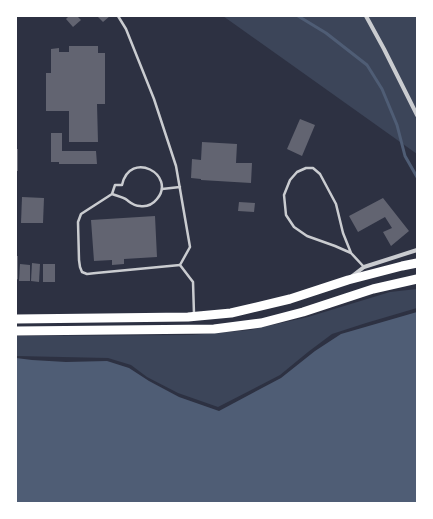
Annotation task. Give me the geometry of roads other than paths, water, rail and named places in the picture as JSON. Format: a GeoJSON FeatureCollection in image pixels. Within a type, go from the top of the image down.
{"type":"FeatureCollection","features":[{"type":"Feature","properties":{"kind":"highway"},"geometry":{"type":"LineString","coordinates":[[16,319],[194,317],[231,313],[290,299],[348,280],[417,263]]}},
{"type":"Feature","properties":{"kind":"highway"},"geometry":{"type":"LineString","coordinates":[[16,331],[214,329],[261,323],[303,312],[373,289],[417,280]]}},
{"type":"Feature","properties":{"kind":"street"},"geometry":{"type":"LineString","coordinates":[[366,16],[417,114]]}},
{"type":"Feature","properties":{"kind":"street"},"geometry":{"type":"LineString","coordinates":[[348,280],[364,267],[417,250]]}},
{"type":"Feature","properties":{"kind":"lane"},"geometry":{"type":"LineString","coordinates":[[118,16],[126,29],[154,99],[176,166],[190,248],[180,265]]}},
{"type":"Feature","properties":{"kind":"lane"},"geometry":{"type":"LineString","coordinates":[[112,194],[126,199],[134,205],[145,206],[154,202],[160,194],[162,184],[160,178],[153,170],[138,167],[133,169],[125,176],[122,185],[115,185],[112,194],[81,214],[78,222],[79,260],[82,272],[87,274],[180,265]]}},
{"type":"Feature","properties":{"kind":"lane"},"geometry":{"type":"LineString","coordinates":[[351,253],[336,204],[320,174],[313,168],[306,168],[297,172],[290,180],[284,195],[286,215],[294,227],[307,236],[351,253],[364,267]]}},
{"type":"Feature","properties":{"kind":"lane"},"geometry":{"type":"LineString","coordinates":[[162,189],[180,188]]}},
{"type":"Feature","properties":{"kind":"lane"},"geometry":{"type":"LineString","coordinates":[[180,265],[193,282],[194,317]]}},
{"type":"Feature","properties":{"kind":"waterway"},"geometry":{"type":"LineString","coordinates":[[298,16],[326,33],[367,65],[382,89],[397,125],[405,156],[417,177]]}}]}
